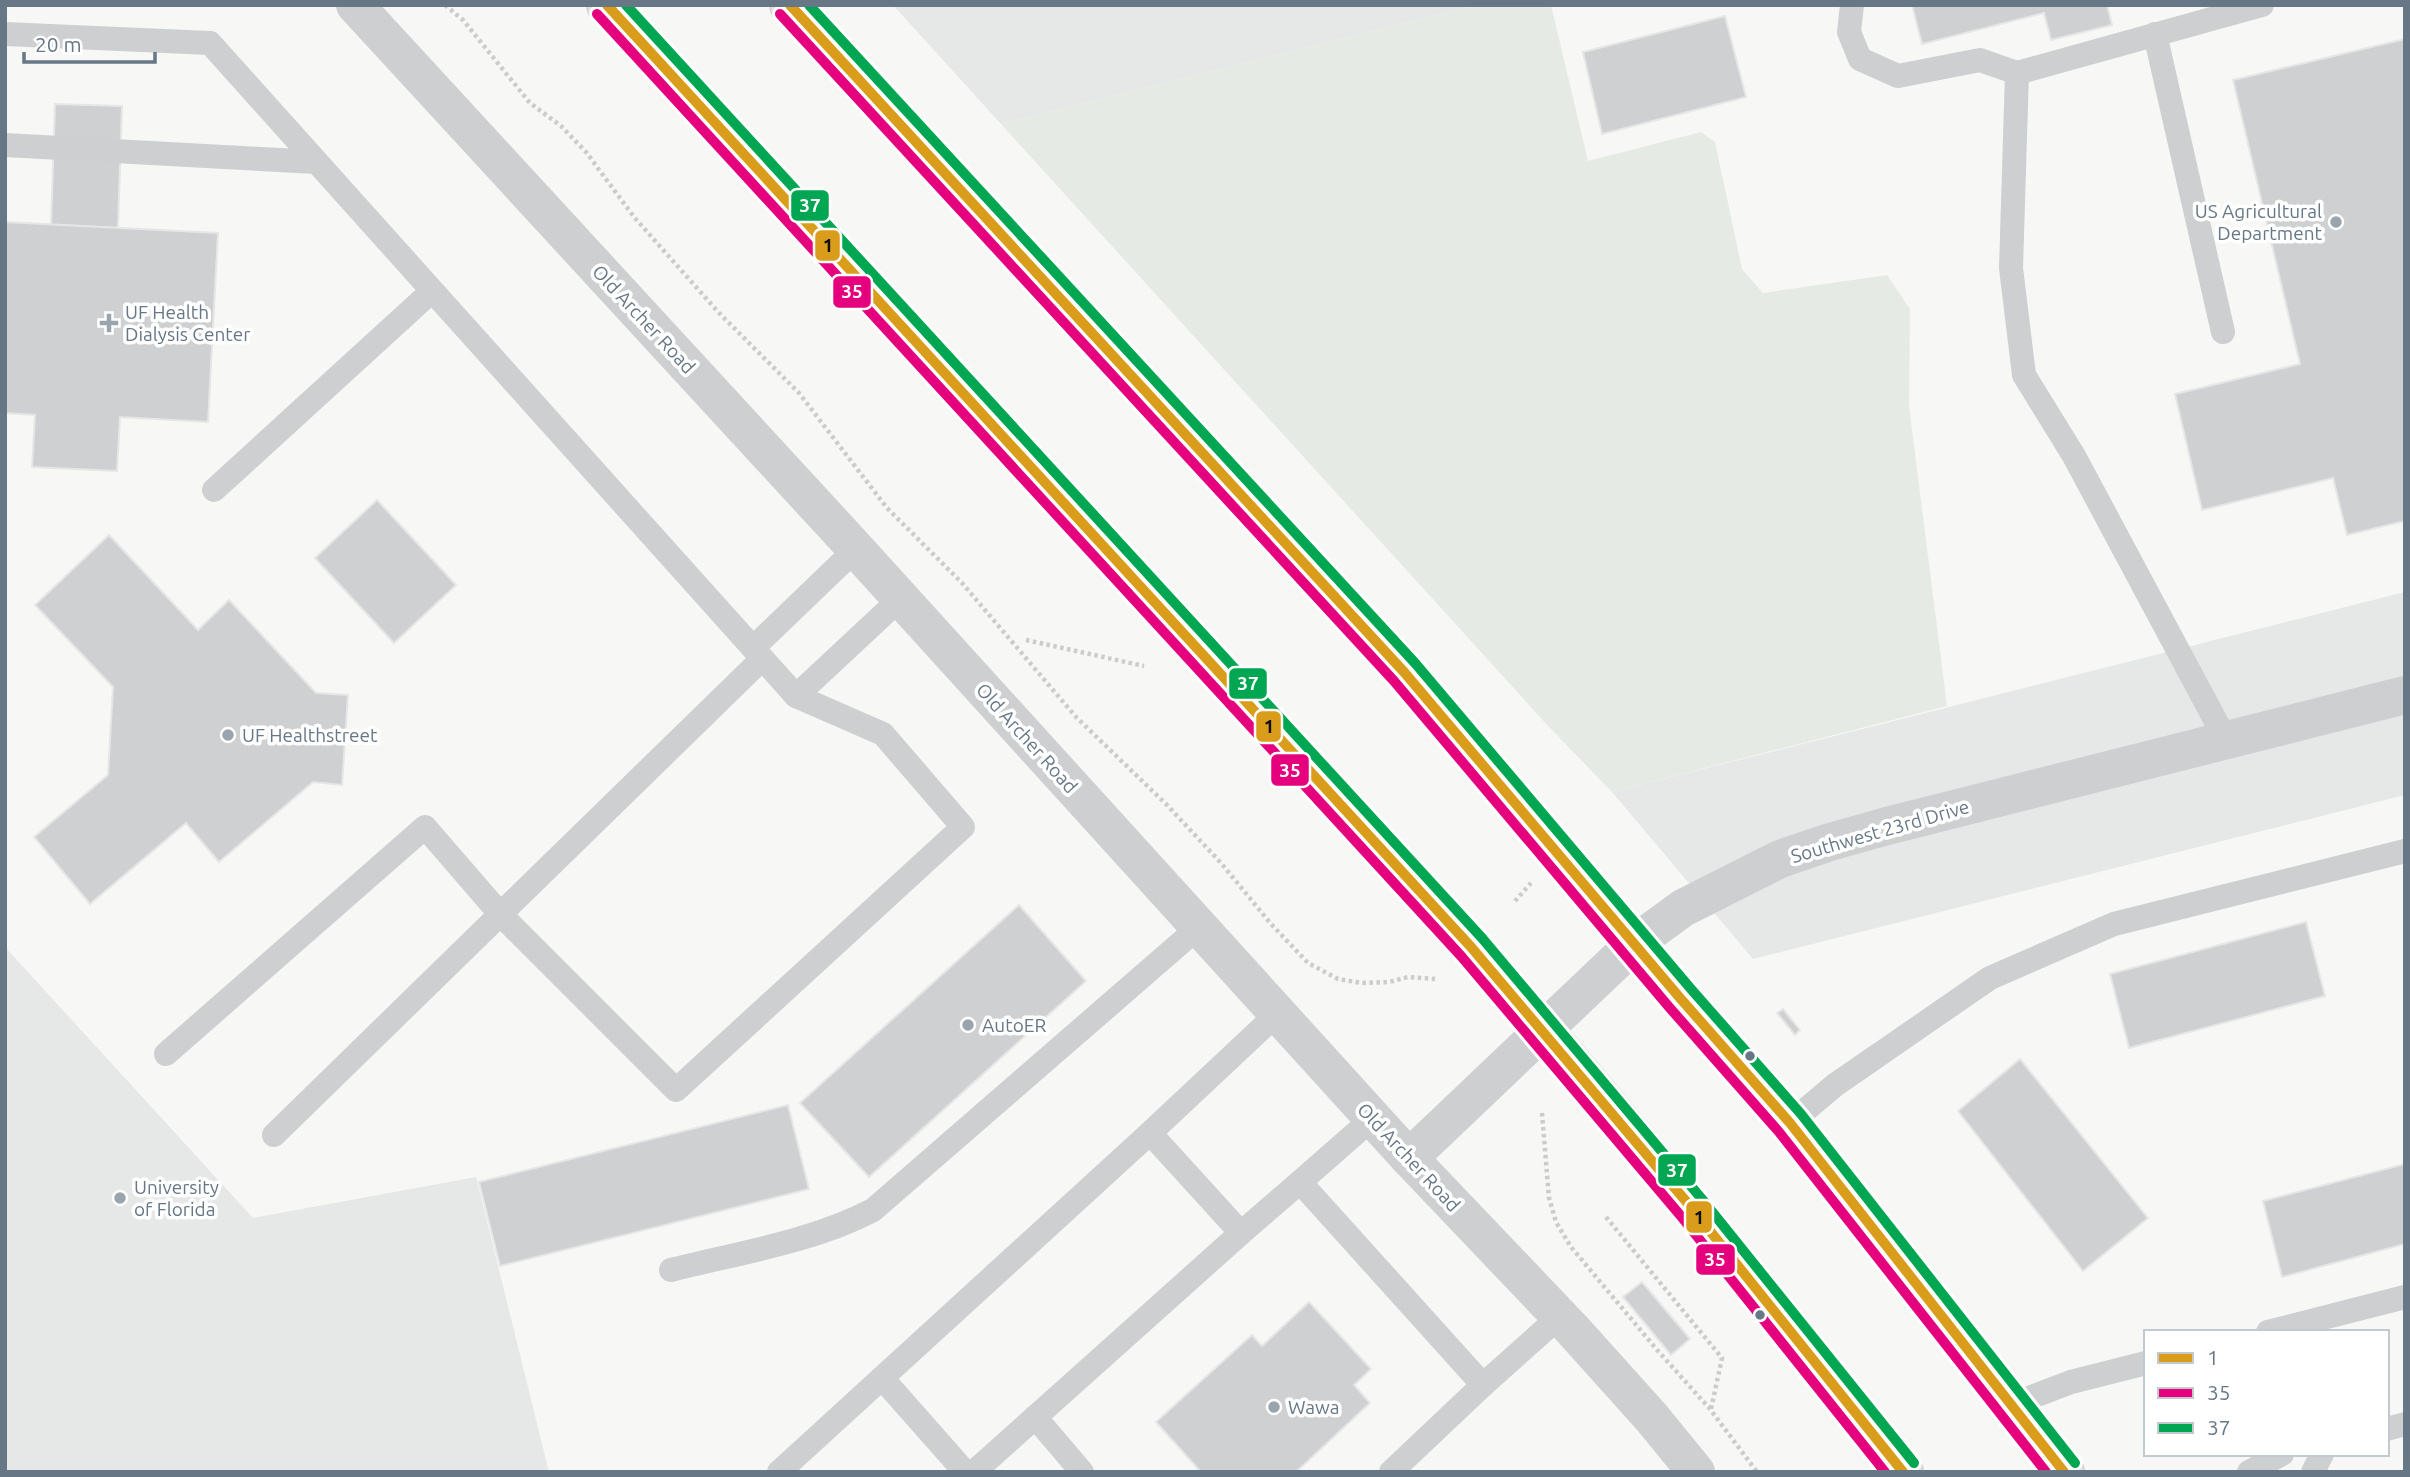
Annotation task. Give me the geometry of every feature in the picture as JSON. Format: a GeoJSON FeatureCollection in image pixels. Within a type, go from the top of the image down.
{"type":"FeatureCollection","features":[{"type":"Feature","properties":{"kind":"main road"},"geometry":{"type":"LineString","coordinates":[[607,5],[1471,947],[1544,1030],[1745,1271],[1903,1472]]}},
{"type":"Feature","properties":{"kind":"main road"},"geometry":{"type":"LineString","coordinates":[[789,5],[1404,672],[1790,1123],[2064,1472]]}},
{"type":"Feature","properties":{"kind":"street","name":"Old Archer Road"},"geometry":{"type":"LineString","coordinates":[[355,5],[901,598],[1409,1158],[1652,1418],[1696,1472]]}},
{"type":"Feature","properties":{"kind":"street","name":"Southwest 23rd Drive"},"geometry":{"type":"LineString","coordinates":[[1409,1158],[1634,943],[1683,908],[1780,859],[1887,826],[2405,695]]}},
{"type":"Feature","properties":{"kind":"lane"},"geometry":{"type":"LineString","coordinates":[[1852,5],[1849,32],[1860,59],[1898,76],[1980,60],[2017,73],[2155,34],[2217,10],[2262,5]]}},
{"type":"Feature","properties":{"kind":"lane"},"geometry":{"type":"LineString","coordinates":[[5,34],[210,43],[796,696],[883,733],[963,827],[676,1090],[500,915],[425,827],[166,1054]]}},
{"type":"Feature","properties":{"kind":"lane"},"geometry":{"type":"LineString","coordinates":[[2155,34],[2224,331]]}},
{"type":"Feature","properties":{"kind":"lane"},"geometry":{"type":"LineString","coordinates":[[2017,73],[2011,268],[2024,375],[2074,456],[2226,740]]}},
{"type":"Feature","properties":{"kind":"lane"},"geometry":{"type":"LineString","coordinates":[[5,145],[316,162]]}},
{"type":"Feature","properties":{"kind":"lane"},"geometry":{"type":"LineString","coordinates":[[214,490],[432,291]]}},
{"type":"Feature","properties":{"kind":"lane"},"geometry":{"type":"LineString","coordinates":[[274,1135],[500,915],[758,654],[856,549]]}},
{"type":"Feature","properties":{"kind":"lane"},"geometry":{"type":"LineString","coordinates":[[796,696],[901,598]]}},
{"type":"Feature","properties":{"kind":"lane"},"geometry":{"type":"LineString","coordinates":[[1790,1123],[1846,1077],[1990,978],[2114,924],[2405,851]]}},
{"type":"Feature","properties":{"kind":"lane"},"geometry":{"type":"LineString","coordinates":[[671,1270],[849,1222],[873,1210],[1199,927]]}},
{"type":"Feature","properties":{"kind":"lane"},"geometry":{"type":"LineString","coordinates":[[779,1472],[1278,1013]]}},
{"type":"Feature","properties":{"kind":"lane"},"geometry":{"type":"LineString","coordinates":[[974,1472],[1373,1118]]}},
{"type":"Feature","properties":{"kind":"lane"},"geometry":{"type":"LineString","coordinates":[[1150,1133],[1241,1233]]}},
{"type":"Feature","properties":{"kind":"lane"},"geometry":{"type":"LineString","coordinates":[[1300,1182],[1483,1385]]}},
{"type":"Feature","properties":{"kind":"lane"},"geometry":{"type":"LineString","coordinates":[[2276,1330],[2405,1297]]}},
{"type":"Feature","properties":{"kind":"lane"},"geometry":{"type":"LineString","coordinates":[[1391,1472],[1559,1317]]}},
{"type":"Feature","properties":{"kind":"lane"},"geometry":{"type":"LineString","coordinates":[[2012,1404],[2071,1382],[2144,1364]]}},
{"type":"Feature","properties":{"kind":"lane"},"geometry":{"type":"LineString","coordinates":[[882,1378],[965,1472]]}},
{"type":"Feature","properties":{"kind":"lane"},"geometry":{"type":"LineString","coordinates":[[1035,1417],[1082,1472]]}},
{"type":"Feature","properties":{"kind":"lane"},"geometry":{"type":"LineString","coordinates":[[2249,1472],[2278,1456]]}},
{"type":"Feature","properties":{"kind":"lane"},"geometry":{"type":"LineString","coordinates":[[2313,1472],[2321,1456]]}},
{"type":"Feature","properties":{"kind":"path"},"geometry":{"type":"LineString","coordinates":[[445,5],[463,20],[530,103],[561,126],[586,152],[634,217],[719,313],[799,393],[887,508],[962,583],[1076,718],[1167,805],[1221,863],[1271,924],[1308,962],[1338,979],[1362,983],[1389,982],[1408,977],[1435,979]]}},
{"type":"Feature","properties":{"kind":"path"},"geometry":{"type":"LineString","coordinates":[[1026,640],[1144,666]]}},
{"type":"Feature","properties":{"kind":"path"},"geometry":{"type":"LineString","coordinates":[[1515,901],[1537,877]]}},
{"type":"Feature","properties":{"kind":"path"},"geometry":{"type":"LineString","coordinates":[[1542,1113],[1549,1198],[1556,1222],[1585,1266],[1710,1409],[1757,1472]]}},
{"type":"Feature","properties":{"kind":"path"},"geometry":{"type":"LineString","coordinates":[[1606,1217],[1722,1358],[1710,1409]]}},
{"type":"Feature","properties":{"kind":"shaded area"},"geometry":{"type":"Polygon","coordinates":[[[893,5],[1477,5],[1001,124],[893,5]]]}},
{"type":"Feature","properties":{"kind":"shaded area"},"geometry":{"type":"Polygon","coordinates":[[[1477,5],[1551,5],[1588,161],[1701,132],[1715,142],[1742,269],[1763,293],[1887,275],[1910,309],[1909,406],[1947,706],[1612,792],[1550,728],[1001,124],[1477,5]]]}},
{"type":"Feature","properties":{"kind":"shaded area"},"geometry":{"type":"Polygon","coordinates":[[[2405,592],[2405,795],[1753,959],[1612,792],[2405,592]]]}},
{"type":"Feature","properties":{"kind":"shaded area","name":"University of Florida"},"geometry":{"type":"Polygon","coordinates":[[[5,947],[253,1218],[476,1177],[549,1472],[5,1472],[5,947]]]}},
{"type":"Feature","properties":{"kind":"building"},"geometry":{"type":"Polygon","coordinates":[[[1912,5],[2107,5],[2112,25],[2051,40],[2044,13],[1922,44],[1912,5]]]}},
{"type":"Feature","properties":{"kind":"building"},"geometry":{"type":"Polygon","coordinates":[[[1725,16],[1746,97],[1602,134],[1583,52],[1725,16]]]}},
{"type":"Feature","properties":{"kind":"building","name":"US Agricultural Department"},"geometry":{"type":"Polygon","coordinates":[[[2405,39],[2405,521],[2347,535],[2333,478],[2202,510],[2175,394],[2300,364],[2233,80],[2405,39]]]}},
{"type":"Feature","properties":{"kind":"building"},"geometry":{"type":"Polygon","coordinates":[[[55,104],[122,106],[118,228],[51,225],[55,104]]]}},
{"type":"Feature","properties":{"kind":"building","name":"UF Health Dialysis Center"},"geometry":{"type":"Polygon","coordinates":[[[5,222],[218,233],[208,422],[120,417],[117,471],[32,467],[35,415],[5,413],[5,222]]]}},
{"type":"Feature","properties":{"kind":"building"},"geometry":{"type":"Polygon","coordinates":[[[377,500],[456,585],[394,643],[315,558],[377,500]]]}},
{"type":"Feature","properties":{"kind":"building","name":"UF Healthstreet"},"geometry":{"type":"Polygon","coordinates":[[[109,535],[198,630],[229,600],[316,693],[348,695],[342,785],[313,782],[219,862],[186,823],[90,904],[34,837],[108,775],[113,687],[35,605],[109,535]]]}},
{"type":"Feature","properties":{"kind":"building"},"geometry":{"type":"Polygon","coordinates":[[[1019,905],[1086,981],[869,1177],[800,1103],[1019,905]]]}},
{"type":"Feature","properties":{"kind":"building"},"geometry":{"type":"Polygon","coordinates":[[[2306,922],[2325,996],[2129,1048],[2110,974],[2306,922]]]}},
{"type":"Feature","properties":{"kind":"building"},"geometry":{"type":"Polygon","coordinates":[[[1783,1009],[1800,1030],[1795,1035],[1777,1013],[1783,1009]]]}},
{"type":"Feature","properties":{"kind":"building"},"geometry":{"type":"Polygon","coordinates":[[[2020,1059],[2148,1218],[2083,1271],[1958,1111],[2020,1059]]]}},
{"type":"Feature","properties":{"kind":"building"},"geometry":{"type":"Polygon","coordinates":[[[788,1105],[809,1189],[500,1266],[479,1182],[788,1105]]]}},
{"type":"Feature","properties":{"kind":"building"},"geometry":{"type":"Polygon","coordinates":[[[2405,1164],[2405,1244],[2282,1277],[2263,1201],[2405,1164]]]}},
{"type":"Feature","properties":{"kind":"building"},"geometry":{"type":"Polygon","coordinates":[[[1642,1282],[1690,1339],[1671,1355],[1623,1297],[1642,1282]]]}},
{"type":"Feature","properties":{"kind":"building"},"geometry":{"type":"Polygon","coordinates":[[[1309,1302],[1371,1369],[1354,1385],[1370,1403],[1296,1472],[1201,1472],[1156,1422],[1252,1335],[1262,1346],[1309,1302]]]}},
{"type":"Feature","properties":{"kind":"transit line","name":"1"},"geometry":{"type":"LineString","coordinates":[[607,5],[1471,947],[1690,1206],[1903,1472]]}},
{"type":"Feature","properties":{"kind":"transit line","name":"37"},"geometry":{"type":"LineString","coordinates":[[626,5],[1482,938],[1701,1198],[1914,1463]]}},
{"type":"Feature","properties":{"kind":"transit line","name":"1"},"geometry":{"type":"LineString","coordinates":[[790,5],[1404,672],[1680,998],[1790,1123],[2064,1472]]}},
{"type":"Feature","properties":{"kind":"transit line","name":"37"},"geometry":{"type":"LineString","coordinates":[[809,5],[1415,663],[1691,989],[1801,1114],[2075,1463]]}},
{"type":"Feature","properties":{"kind":"transit line","name":"35"},"geometry":{"type":"LineString","coordinates":[[597,14],[1461,956],[1680,1215],[1885,1472]]}},
{"type":"Feature","properties":{"kind":"transit line","name":"35"},"geometry":{"type":"LineString","coordinates":[[780,14],[1394,681],[1669,1007],[1779,1132],[2046,1472]]}},
{"type":"Feature","properties":{"kind":"place","name":"US Agricultural Department"},"geometry":{"type":"Point","coordinates":[2336,222]}},
{"type":"Feature","properties":{"kind":"place","name":"UF Health Dialysis Center"},"geometry":{"type":"Point","coordinates":[109,323]}},
{"type":"Feature","properties":{"kind":"place","name":"UF Healthstreet"},"geometry":{"type":"Point","coordinates":[228,735]}},
{"type":"Feature","properties":{"kind":"place","name":"AutoER"},"geometry":{"type":"Point","coordinates":[968,1025]}},
{"type":"Feature","properties":{"kind":"place","name":"University of Florida"},"geometry":{"type":"Point","coordinates":[120,1198]}},
{"type":"Feature","properties":{"kind":"place","name":"Wawa"},"geometry":{"type":"Point","coordinates":[1274,1407]}}]}
